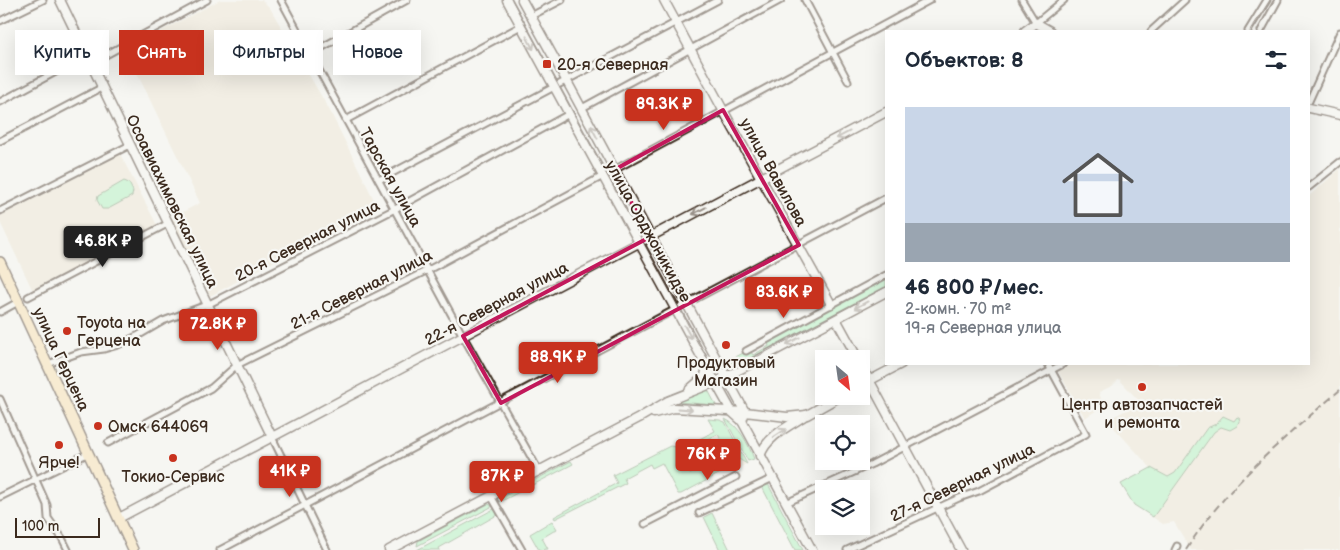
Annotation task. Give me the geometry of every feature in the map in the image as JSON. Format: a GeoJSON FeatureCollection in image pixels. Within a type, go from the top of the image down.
{"type":"FeatureCollection","features":[{"type":"Feature","properties":{"kind":"main road","name":"Осоавиахимовская улица"},"geometry":{"type":"LineString","coordinates":[[60,0],[75,30]]}},
{"type":"Feature","properties":{"kind":"main road","name":"улица Орджоникидзе"},"geometry":{"type":"LineString","coordinates":[[507,0],[732,412],[742,421],[812,550]]}},
{"type":"Feature","properties":{"kind":"main road","name":"улица Орджоникидзе"},"geometry":{"type":"LineString","coordinates":[[522,0],[745,412]]}},
{"type":"Feature","properties":{"kind":"main road","name":"улица Вавилова"},"geometry":{"type":"LineString","coordinates":[[664,0],[723,110],[832,304]]}},
{"type":"Feature","properties":{"kind":"main road"},"geometry":{"type":"LineString","coordinates":[[1026,30],[1036,23],[1048,30]]}},
{"type":"Feature","properties":{"kind":"main road","name":"Осоавиахимовская улица"},"geometry":{"type":"LineString","coordinates":[[96,75],[272,437]]}},
{"type":"Feature","properties":{"kind":"main road"},"geometry":{"type":"LineString","coordinates":[[1310,108],[1340,115]]}},
{"type":"Feature","properties":{"kind":"main road","name":"22-я Северная улица"},"geometry":{"type":"LineString","coordinates":[[119,518],[885,113]]}},
{"type":"Feature","properties":{"kind":"main road","name":"улица Герцена"},"geometry":{"type":"LineString","coordinates":[[0,262],[133,550]]}},
{"type":"Feature","properties":{"kind":"main road"},"geometry":{"type":"LineString","coordinates":[[390,550],[668,401],[716,382],[885,293]]}},
{"type":"Feature","properties":{"kind":"main road"},"geometry":{"type":"LineString","coordinates":[[836,318],[853,350]]}},
{"type":"Feature","properties":{"kind":"main road"},"geometry":{"type":"LineString","coordinates":[[899,365],[870,380],[961,550]]}},
{"type":"Feature","properties":{"kind":"main road"},"geometry":{"type":"LineString","coordinates":[[686,393],[703,379],[707,372],[707,366]]}},
{"type":"Feature","properties":{"kind":"main road"},"geometry":{"type":"LineString","coordinates":[[760,456],[770,440],[825,405]]}},
{"type":"Feature","properties":{"kind":"main road"},"geometry":{"type":"LineString","coordinates":[[639,418],[661,410],[674,408],[745,412],[787,417],[807,415]]}},
{"type":"Feature","properties":{"kind":"main road"},"geometry":{"type":"LineString","coordinates":[[742,421],[745,412]]}},
{"type":"Feature","properties":{"kind":"street"},"geometry":{"type":"LineString","coordinates":[[0,21],[43,0]]}},
{"type":"Feature","properties":{"kind":"street"},"geometry":{"type":"LineString","coordinates":[[109,49],[207,0]]}},
{"type":"Feature","properties":{"kind":"street","name":"Тарская улица"},"geometry":{"type":"LineString","coordinates":[[281,0],[297,30]]}},
{"type":"Feature","properties":{"kind":"street"},"geometry":{"type":"LineString","coordinates":[[323,47],[407,0]]}},
{"type":"Feature","properties":{"kind":"street"},"geometry":{"type":"LineString","coordinates":[[531,16],[562,0]]}},
{"type":"Feature","properties":{"kind":"street","name":"20-я Северная улица"},"geometry":{"type":"LineString","coordinates":[[379,180],[718,0]]}},
{"type":"Feature","properties":{"kind":"street"},"geometry":{"type":"LineString","coordinates":[[582,108],[781,0]]}},
{"type":"Feature","properties":{"kind":"street"},"geometry":{"type":"LineString","coordinates":[[805,0],[848,81]]}},
{"type":"Feature","properties":{"kind":"street"},"geometry":{"type":"LineString","coordinates":[[614,170],[930,0]]}},
{"type":"Feature","properties":{"kind":"street"},"geometry":{"type":"LineString","coordinates":[[1022,0],[1036,23],[1064,0]]}},
{"type":"Feature","properties":{"kind":"street"},"geometry":{"type":"LineString","coordinates":[[1152,30],[1185,0]]}},
{"type":"Feature","properties":{"kind":"street"},"geometry":{"type":"LineString","coordinates":[[1249,30],[1267,0]]}},
{"type":"Feature","properties":{"kind":"street"},"geometry":{"type":"LineString","coordinates":[[1262,30],[1278,0]]}},
{"type":"Feature","properties":{"kind":"street"},"geometry":{"type":"LineString","coordinates":[[346,120],[521,26]]}},
{"type":"Feature","properties":{"kind":"street"},"geometry":{"type":"LineString","coordinates":[[1310,99],[1340,32]]}},
{"type":"Feature","properties":{"kind":"street"},"geometry":{"type":"LineString","coordinates":[[0,102],[56,75]]}},
{"type":"Feature","properties":{"kind":"street","name":"Тарская улица"},"geometry":{"type":"LineString","coordinates":[[321,75],[463,336],[539,471]]}},
{"type":"Feature","properties":{"kind":"street"},"geometry":{"type":"LineString","coordinates":[[0,141],[102,87]]}},
{"type":"Feature","properties":{"kind":"street","name":"20-я Северная улица"},"geometry":{"type":"LineString","coordinates":[[48,364],[80,352],[118,345],[163,322],[209,304],[395,209],[569,114]]}},
{"type":"Feature","properties":{"kind":"street"},"geometry":{"type":"LineString","coordinates":[[0,211],[130,145]]}},
{"type":"Feature","properties":{"kind":"street"},"geometry":{"type":"LineString","coordinates":[[1310,186],[1340,162]]}},
{"type":"Feature","properties":{"kind":"street","name":"21-я Северная улица"},"geometry":{"type":"LineString","coordinates":[[108,443],[211,388],[237,365],[428,270],[602,176]]}},
{"type":"Feature","properties":{"kind":"street"},"geometry":{"type":"LineString","coordinates":[[220,550],[885,199]]}},
{"type":"Feature","properties":{"kind":"street"},"geometry":{"type":"LineString","coordinates":[[28,296],[169,223]]}},
{"type":"Feature","properties":{"kind":"street"},"geometry":{"type":"LineString","coordinates":[[746,351],[885,276]]}},
{"type":"Feature","properties":{"kind":"street"},"geometry":{"type":"LineString","coordinates":[[0,312],[18,302]]}},
{"type":"Feature","properties":{"kind":"street"},"geometry":{"type":"LineString","coordinates":[[1048,365],[1051,370]]}},
{"type":"Feature","properties":{"kind":"street"},"geometry":{"type":"LineString","coordinates":[[786,503],[905,447],[1061,365]]}},
{"type":"Feature","properties":{"kind":"street","name":"27-я Северная улица"},"geometry":{"type":"LineString","coordinates":[[847,550],[959,498],[979,491],[1086,434],[1051,370]]}},
{"type":"Feature","properties":{"kind":"street"},"geometry":{"type":"LineString","coordinates":[[0,399],[47,505],[48,518],[68,550]]}},
{"type":"Feature","properties":{"kind":"street"},"geometry":{"type":"LineString","coordinates":[[0,416],[6,413]]}},
{"type":"Feature","properties":{"kind":"street","name":"Осоавиахимовская улица"},"geometry":{"type":"LineString","coordinates":[[272,437],[327,550]]}},
{"type":"Feature","properties":{"kind":"street"},"geometry":{"type":"LineString","coordinates":[[0,497],[89,453]]}},
{"type":"Feature","properties":{"kind":"street"},"geometry":{"type":"LineString","coordinates":[[645,524],[736,477]]}},
{"type":"Feature","properties":{"kind":"street"},"geometry":{"type":"LineString","coordinates":[[699,513],[773,478]]}},
{"type":"Feature","properties":{"kind":"street"},"geometry":{"type":"LineString","coordinates":[[491,496],[522,550]]}},
{"type":"Feature","properties":{"kind":"highlighted area"},"geometry":{"type":"Polygon","coordinates":[[[723,110],[799,245],[501,403],[463,336],[650,237],[614,170],[723,110]]]}},
{"type":"Feature","properties":{"kind":"shaded area"},"geometry":{"type":"Polygon","coordinates":[[[220,0],[262,0],[270,8],[283,30],[214,30],[214,75],[309,75],[330,111],[377,206],[210,296],[171,218],[200,203],[138,75],[204,75],[204,30],[163,30],[220,0]]]}},
{"type":"Feature","properties":{"kind":"shaded area"},"geometry":{"type":"Polygon","coordinates":[[[120,154],[157,225],[33,291],[0,222],[0,216],[120,154]]]}},
{"type":"Feature","properties":{"kind":"shaded area"},"geometry":{"type":"Polygon","coordinates":[[[1340,169],[1340,550],[1191,550],[1174,522],[1163,524],[1134,505],[1121,484],[1151,468],[1107,420],[1130,408],[1138,400],[1119,379],[1112,386],[1099,392],[1103,406],[1085,418],[1058,371],[1069,365],[1310,365],[1310,195],[1340,169]]]}},
{"type":"Feature","properties":{"kind":"shaded area"},"geometry":{"type":"Polygon","coordinates":[[[718,434],[727,452],[746,464],[734,471],[723,465],[714,465],[690,475],[679,454],[718,434]]]}},
{"type":"Feature","properties":{"kind":"green space"},"geometry":{"type":"Polygon","coordinates":[[[124,181],[129,183],[133,191],[132,196],[108,209],[102,209],[97,200],[98,196],[124,181]]]}},
{"type":"Feature","properties":{"kind":"green space"},"geometry":{"type":"Polygon","coordinates":[[[885,279],[885,291],[745,365],[741,360],[729,363],[730,360],[745,352],[746,355],[751,352],[753,355],[769,346],[768,343],[885,279]]]}},
{"type":"Feature","properties":{"kind":"green space"},"geometry":{"type":"Polygon","coordinates":[[[708,390],[716,405],[677,402],[708,390]]]}},
{"type":"Feature","properties":{"kind":"green space"},"geometry":{"type":"Polygon","coordinates":[[[1223,416],[1234,421],[1237,417],[1240,419],[1237,426],[1230,430],[1221,427],[1214,432],[1153,517],[1134,505],[1121,484],[1151,468],[1168,477],[1175,473],[1207,428],[1216,424],[1223,416]]]}},
{"type":"Feature","properties":{"kind":"green space"},"geometry":{"type":"Polygon","coordinates":[[[708,419],[725,422],[747,464],[727,452],[718,434],[679,454],[690,474],[705,467],[715,465],[730,468],[681,494],[678,494],[662,463],[652,468],[650,464],[624,478],[626,483],[555,519],[554,517],[617,483],[613,475],[670,446],[682,448],[715,431],[708,419]]]}},
{"type":"Feature","properties":{"kind":"green space"},"geometry":{"type":"Polygon","coordinates":[[[725,419],[739,431],[754,459],[748,461],[725,419]]]}},
{"type":"Feature","properties":{"kind":"green space"},"geometry":{"type":"Polygon","coordinates":[[[571,461],[573,464],[500,502],[501,498],[571,461]]]}},
{"type":"Feature","properties":{"kind":"green space"},"geometry":{"type":"Polygon","coordinates":[[[768,484],[803,550],[795,550],[762,487],[768,484]]]}},
{"type":"Feature","properties":{"kind":"green space"},"geometry":{"type":"Polygon","coordinates":[[[488,504],[493,506],[417,546],[418,541],[488,504]]]}},
{"type":"Feature","properties":{"kind":"green space"},"geometry":{"type":"Polygon","coordinates":[[[494,509],[499,516],[497,515],[439,548],[440,550],[417,550],[494,509]]]}},
{"type":"Feature","properties":{"kind":"green space"},"geometry":{"type":"Polygon","coordinates":[[[712,513],[730,550],[720,550],[704,517],[712,513]]]}},
{"type":"Feature","properties":{"kind":"green space"},"geometry":{"type":"Polygon","coordinates":[[[552,521],[557,529],[542,538],[548,549],[539,550],[530,534],[552,521]]]}},
{"type":"Feature","properties":{"kind":"tram line"},"geometry":{"type":"LineString","coordinates":[[512,0],[696,339],[705,355],[715,365],[726,369],[738,367],[885,288]]}},
{"type":"Feature","properties":{"kind":"tram line"},"geometry":{"type":"LineString","coordinates":[[1251,30],[1270,0]]}},
{"type":"Feature","properties":{"kind":"railway"},"geometry":{"type":"LineString","coordinates":[[1186,550],[1237,484],[1277,445],[1340,390]]}},
{"type":"Feature","properties":{"kind":"place","name":"20-я Северная"},"geometry":{"type":"Point","coordinates":[547,64]}},
{"type":"Feature","properties":{"kind":"place","name":"Toyota на Герцена"},"geometry":{"type":"Point","coordinates":[67,331]}},
{"type":"Feature","properties":{"kind":"place","name":"Продуктовый Магазин"},"geometry":{"type":"Point","coordinates":[726,345]}},
{"type":"Feature","properties":{"kind":"place","name":"Центр автозапчастей и ремонта"},"geometry":{"type":"Point","coordinates":[1142,387]}},
{"type":"Feature","properties":{"kind":"place","name":"Омск 644069"},"geometry":{"type":"Point","coordinates":[98,426]}},
{"type":"Feature","properties":{"kind":"place","name":"Ярче!"},"geometry":{"type":"Point","coordinates":[59,445]}},
{"type":"Feature","properties":{"kind":"place","name":"Токио-Сервис"},"geometry":{"type":"Point","coordinates":[173,458]}}]}
